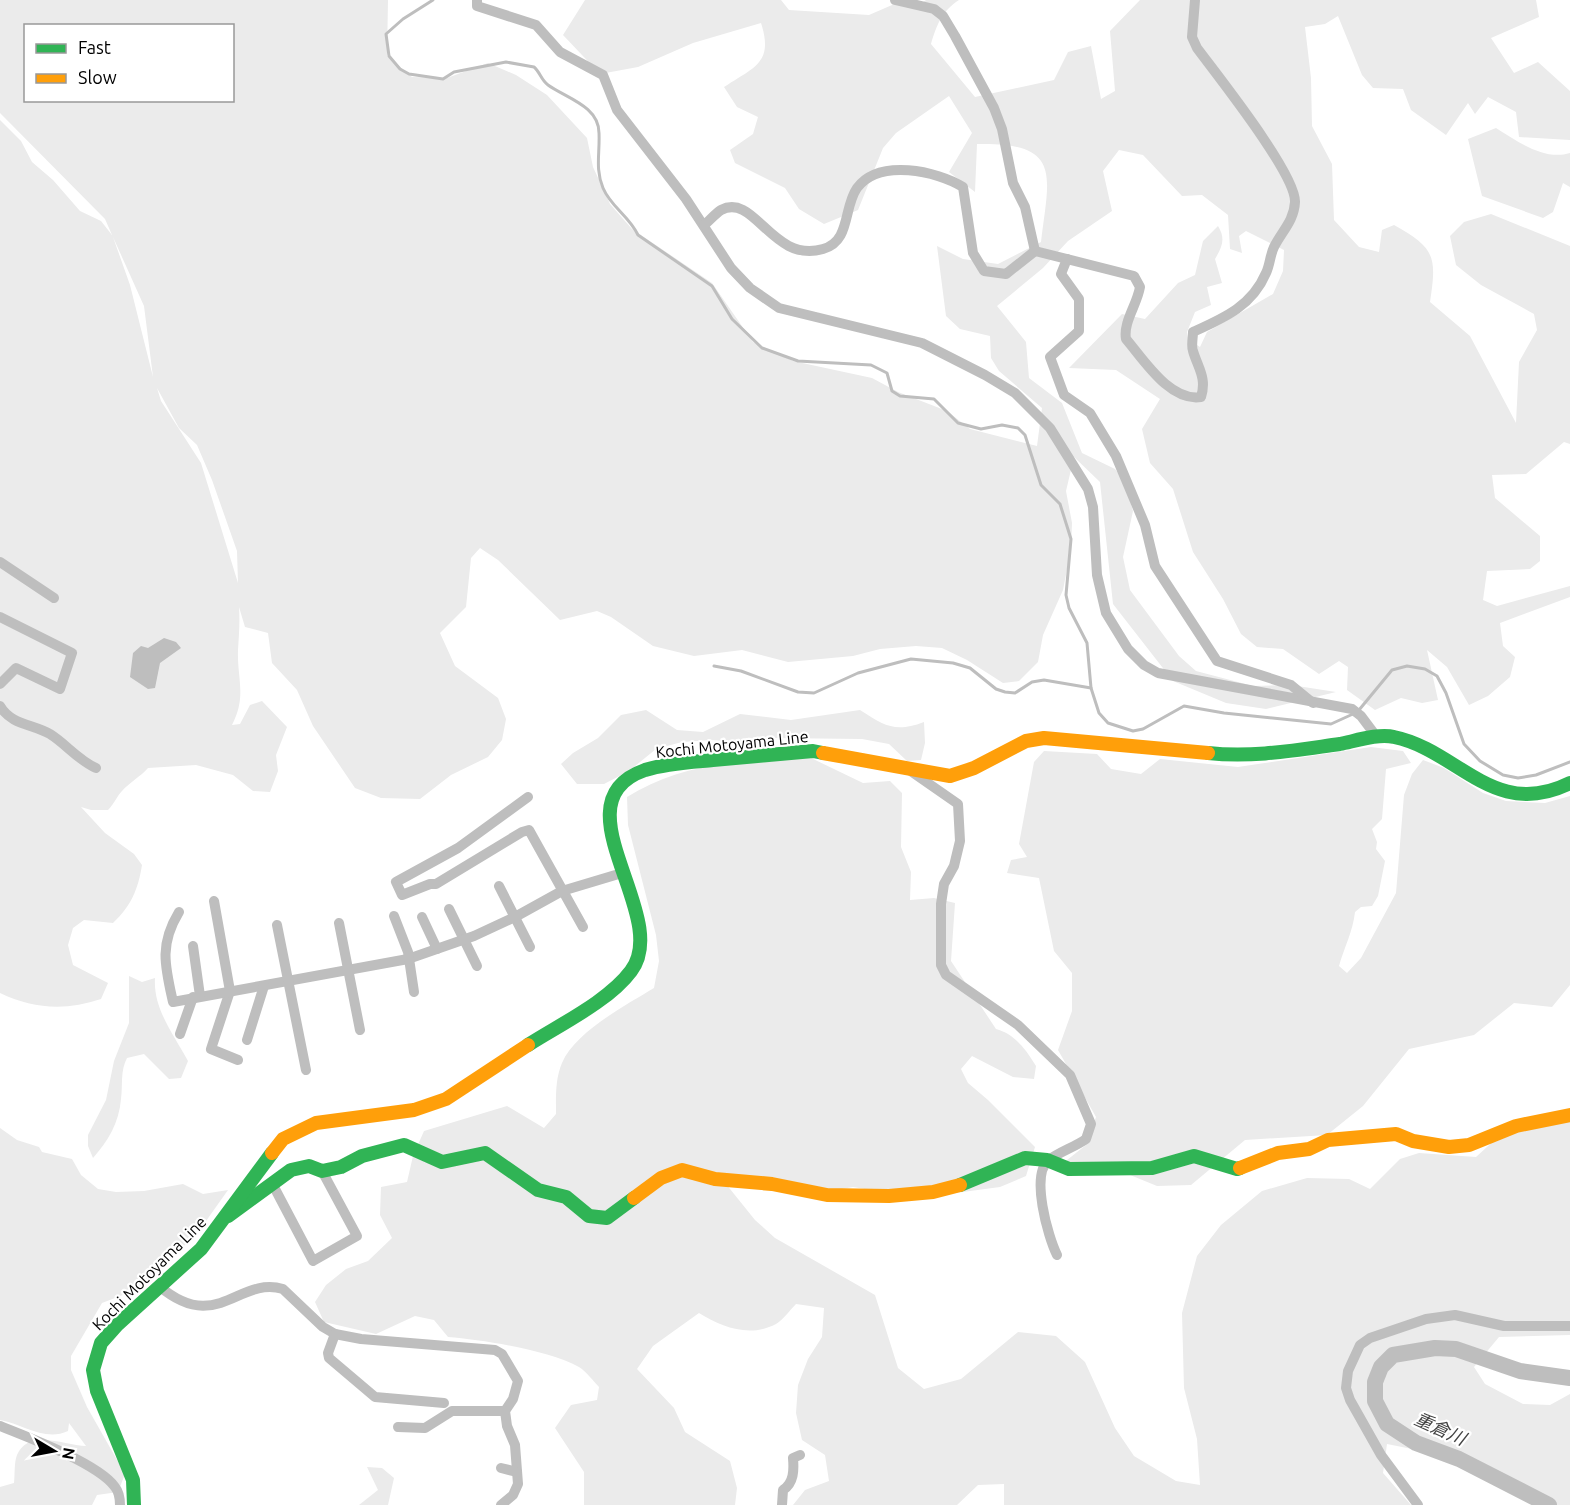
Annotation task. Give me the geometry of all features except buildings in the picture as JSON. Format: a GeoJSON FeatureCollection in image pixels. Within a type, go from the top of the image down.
{"type":"FeatureCollection","features":[{"type":"Feature","properties":{"kind":"main road","name":"Kochi Motoyama Line"},"geometry":{"type":"LineString","coordinates":[[134,1505],[133,1480],[101,1405],[93,1370],[101,1343],[117,1325],[201,1249],[226,1218],[272,1150],[288,1135],[316,1123],[414,1110],[446,1099],[609,992],[632,970],[640,946],[638,920],[612,839],[610,810],[614,796],[621,786],[645,770],[678,763],[813,751],[950,776],[974,768],[1026,741],[1044,738],[1236,756],[1270,754],[1376,736],[1392,736],[1407,740],[1447,760],[1474,779],[1509,793],[1530,793],[1570,783]]}},
{"type":"Feature","properties":{"kind":"main road"},"geometry":{"type":"LineString","coordinates":[[226,1218],[291,1170],[309,1166],[322,1171],[404,1145],[442,1162],[485,1153],[538,1190],[566,1197],[589,1216],[607,1218],[662,1178],[682,1170],[715,1179],[771,1184],[827,1195],[889,1196],[933,1192],[961,1185],[1025,1158],[1047,1160],[1069,1168],[1152,1168],[1194,1156],[1244,1168],[1278,1153],[1310,1149],[1328,1140],[1396,1134],[1413,1141],[1449,1147],[1469,1145],[1516,1126],[1570,1115]]}},
{"type":"Feature","properties":{"kind":"street"},"geometry":{"type":"LineString","coordinates":[[477,0],[477,6],[488,11],[536,25],[560,52],[603,75],[617,110],[704,225],[731,268],[750,288],[778,308],[922,343],[1015,393],[1043,421],[1088,489],[1093,507],[1097,575],[1106,613],[1128,649],[1144,665],[1158,673],[1356,712],[1376,736]]}},
{"type":"Feature","properties":{"kind":"street"},"geometry":{"type":"LineString","coordinates":[[895,0],[934,9],[943,16],[955,36],[994,108],[1002,129],[1013,183],[1025,207],[1035,251]]}},
{"type":"Feature","properties":{"kind":"street"},"geometry":{"type":"LineString","coordinates":[[1035,251],[1134,276],[1140,287],[1134,311],[1124,330],[1126,339],[1167,386],[1186,395],[1201,397],[1204,387],[1202,373],[1193,351],[1193,332],[1232,314],[1249,300],[1267,272],[1274,248],[1291,222],[1295,194],[1249,116],[1197,48],[1192,37],[1195,0]]}},
{"type":"Feature","properties":{"kind":"street"},"geometry":{"type":"LineString","coordinates":[[704,225],[721,210],[731,207],[747,209],[786,247],[807,252],[824,249],[840,238],[858,187],[872,175],[907,170],[939,175],[963,187],[973,253],[984,271],[1006,274],[1035,251]]}},
{"type":"Feature","properties":{"kind":"street"},"geometry":{"type":"LineString","coordinates":[[1067,259],[1061,274],[1079,299],[1079,331],[1050,357],[1064,395],[1090,413],[1116,456],[1145,525],[1155,566],[1217,661],[1292,685],[1313,703]]}},
{"type":"Feature","properties":{"kind":"street"},"geometry":{"type":"LineString","coordinates":[[0,562],[54,598]]}},
{"type":"Feature","properties":{"kind":"street"},"geometry":{"type":"LineString","coordinates":[[0,617],[72,653],[60,689],[16,668],[0,684]]}},
{"type":"Feature","properties":{"kind":"street"},"geometry":{"type":"LineString","coordinates":[[0,706],[5,714],[12,718],[48,732],[85,763],[96,768]]}},
{"type":"Feature","properties":{"kind":"street"},"geometry":{"type":"LineString","coordinates":[[909,770],[958,804],[960,841],[954,866],[944,884],[941,904],[943,921],[940,953],[946,975],[1018,1025],[1070,1075],[1091,1124],[1086,1140],[1047,1160],[1041,1190],[1043,1211],[1057,1255]]}},
{"type":"Feature","properties":{"kind":"street"},"geometry":{"type":"LineString","coordinates":[[528,797],[458,848],[396,882],[402,896],[430,884],[436,884],[529,830],[583,927]]}},
{"type":"Feature","properties":{"kind":"street"},"geometry":{"type":"LineString","coordinates":[[178,912],[168,930],[164,961],[173,1002],[408,959],[465,939],[515,917],[562,891],[622,873]]}},
{"type":"Feature","properties":{"kind":"street"},"geometry":{"type":"LineString","coordinates":[[499,886],[530,947]]}},
{"type":"Feature","properties":{"kind":"street"},"geometry":{"type":"LineString","coordinates":[[214,901],[230,991],[211,1049],[238,1060]]}},
{"type":"Feature","properties":{"kind":"street"},"geometry":{"type":"LineString","coordinates":[[449,909],[477,966]]}},
{"type":"Feature","properties":{"kind":"street"},"geometry":{"type":"LineString","coordinates":[[394,916],[408,952],[414,992]]}},
{"type":"Feature","properties":{"kind":"street"},"geometry":{"type":"LineString","coordinates":[[422,917],[437,949]]}},
{"type":"Feature","properties":{"kind":"street"},"geometry":{"type":"LineString","coordinates":[[339,923],[360,1030]]}},
{"type":"Feature","properties":{"kind":"street"},"geometry":{"type":"LineString","coordinates":[[277,925],[306,1070]]}},
{"type":"Feature","properties":{"kind":"street"},"geometry":{"type":"LineString","coordinates":[[180,1035],[196,997],[193,946]]}},
{"type":"Feature","properties":{"kind":"street"},"geometry":{"type":"LineString","coordinates":[[247,1040],[264,986]]}},
{"type":"Feature","properties":{"kind":"street"},"geometry":{"type":"LineString","coordinates":[[273,1185],[313,1261],[357,1236],[322,1171]]}},
{"type":"Feature","properties":{"kind":"street"},"geometry":{"type":"LineString","coordinates":[[159,1286],[172,1296],[206,1306],[219,1305],[266,1286],[275,1287],[283,1289],[323,1327],[335,1334],[361,1339],[495,1350],[502,1354],[518,1381],[513,1399],[505,1411],[507,1426],[515,1445],[517,1490],[501,1505]]}},
{"type":"Feature","properties":{"kind":"street"},"geometry":{"type":"LineString","coordinates":[[1418,1505],[1381,1455],[1350,1400],[1346,1388],[1348,1371],[1360,1345],[1370,1338],[1426,1319],[1455,1315],[1504,1326],[1570,1326]]}},
{"type":"Feature","properties":{"kind":"street"},"geometry":{"type":"LineString","coordinates":[[335,1334],[328,1353],[329,1358],[375,1397],[444,1403]]}},
{"type":"Feature","properties":{"kind":"street"},"geometry":{"type":"LineString","coordinates":[[398,1427],[425,1428],[452,1410],[505,1411]]}},
{"type":"Feature","properties":{"kind":"street"},"geometry":{"type":"LineString","coordinates":[[0,1426],[64,1454],[106,1478],[116,1487],[120,1505]]}},
{"type":"Feature","properties":{"kind":"street"},"geometry":{"type":"LineString","coordinates":[[782,1505],[783,1490],[788,1486],[794,1472],[793,1458],[800,1455]]}},
{"type":"Feature","properties":{"kind":"street"},"geometry":{"type":"LineString","coordinates":[[501,1468],[517,1472]]}},
{"type":"Feature","properties":{"kind":"shaded area"},"geometry":{"type":"Polygon","coordinates":[[[0,0],[388,0],[387,56],[412,77],[447,78],[488,63],[516,75],[547,95],[587,138],[593,167],[610,204],[632,229],[712,283],[753,342],[793,361],[872,378],[898,392],[947,411],[970,429],[1037,446],[1042,408],[999,371],[991,358],[990,336],[960,329],[946,316],[937,246],[963,259],[998,264],[1041,242],[1047,181],[1044,167],[1037,156],[1024,149],[1005,145],[977,144],[975,192],[949,172],[972,133],[949,96],[896,133],[883,148],[858,210],[824,224],[799,209],[785,188],[735,163],[730,150],[753,134],[758,117],[737,107],[724,87],[752,69],[763,56],[765,47],[761,23],[693,43],[638,67],[600,74],[563,35],[585,0],[781,0],[789,10],[869,15],[899,2],[916,7],[926,0],[959,0],[941,19],[931,44],[975,97],[1054,80],[1068,52],[1091,46],[1101,99],[1115,91],[1110,31],[1140,0],[1536,0],[1539,17],[1491,38],[1514,73],[1538,62],[1570,91],[1570,140],[1519,137],[1516,112],[1488,97],[1475,114],[1468,103],[1446,135],[1411,110],[1403,89],[1373,88],[1362,75],[1338,16],[1325,24],[1305,27],[1311,78],[1312,126],[1332,164],[1334,220],[1359,247],[1379,252],[1382,230],[1394,225],[1425,247],[1430,255],[1433,274],[1430,302],[1470,336],[1516,423],[1519,362],[1537,330],[1534,314],[1481,285],[1456,265],[1450,236],[1464,222],[1491,214],[1570,246],[1570,444],[1564,442],[1526,474],[1492,475],[1495,498],[1540,536],[1540,561],[1530,569],[1487,571],[1483,600],[1497,606],[1570,586],[1570,597],[1500,623],[1503,646],[1515,657],[1510,677],[1488,696],[1469,705],[1447,667],[1427,650],[1438,700],[1422,703],[1401,698],[1375,710],[1347,690],[1348,667],[1339,661],[1319,674],[1283,649],[1257,647],[1241,634],[1223,599],[1193,552],[1173,489],[1150,463],[1142,429],[1160,399],[1116,370],[1069,368],[1122,314],[1145,319],[1178,283],[1195,275],[1203,241],[1218,226],[1222,235],[1222,243],[1215,259],[1222,283],[1207,287],[1211,305],[1195,312],[1187,332],[1188,339],[1200,347],[1207,332],[1273,294],[1283,271],[1284,250],[1246,231],[1239,236],[1242,253],[1230,249],[1228,215],[1202,195],[1182,196],[1143,155],[1119,150],[1103,171],[1112,211],[1068,241],[1043,268],[997,306],[1026,342],[1029,378],[1062,403],[1082,453],[1115,469],[1124,480],[1133,511],[1123,557],[1130,590],[1179,656],[1196,671],[1253,686],[1291,685],[1336,692],[1266,709],[1226,703],[1173,681],[1113,604],[1100,482],[1074,457],[1066,491],[1072,523],[1071,549],[1063,590],[1043,635],[1038,662],[1019,681],[1003,683],[967,660],[942,648],[916,646],[880,649],[853,656],[788,662],[742,650],[694,656],[653,646],[611,617],[597,611],[560,620],[498,560],[480,548],[471,558],[466,607],[440,633],[455,666],[498,698],[506,719],[502,740],[488,757],[451,775],[420,799],[381,798],[355,788],[313,726],[297,690],[272,663],[268,633],[245,627],[239,607],[240,696],[237,715],[232,725],[240,724],[250,705],[262,701],[287,727],[276,755],[278,771],[270,792],[253,791],[233,775],[196,765],[148,768],[122,791],[108,810],[91,810],[81,807],[105,833],[134,854],[142,865],[138,882],[129,904],[113,923],[84,920],[73,928],[68,945],[73,965],[108,983],[101,999],[62,1007],[25,1002],[0,993],[0,120],[21,141],[32,162],[53,180],[80,211],[101,221],[112,235],[105,219],[0,113],[0,0]],[[113,237],[130,285],[153,377],[144,306],[113,237]],[[157,388],[161,401],[201,463],[238,583],[237,551],[212,480],[197,445],[179,428],[157,388]]]}},
{"type":"Feature","properties":{"kind":"shaded area"},"geometry":{"type":"Polygon","coordinates":[[[1496,128],[1522,144],[1541,152],[1560,155],[1570,153],[1570,187],[1563,183],[1553,212],[1543,218],[1482,196],[1468,139],[1496,128]]]}},
{"type":"Feature","properties":{"kind":"shaded area"},"geometry":{"type":"Polygon","coordinates":[[[164,638],[176,642],[181,648],[160,663],[155,688],[148,689],[130,677],[133,653],[141,646],[148,648],[164,638]]]}},
{"type":"Feature","properties":{"kind":"shaded area"},"geometry":{"type":"Polygon","coordinates":[[[646,710],[677,730],[703,732],[740,714],[791,720],[860,710],[891,726],[905,727],[924,722],[925,743],[921,760],[907,761],[889,744],[862,739],[773,738],[740,742],[711,740],[682,742],[656,749],[629,771],[604,784],[577,784],[561,764],[573,753],[598,738],[621,715],[646,710]]]}},
{"type":"Feature","properties":{"kind":"shaded area"},"geometry":{"type":"Polygon","coordinates":[[[1371,747],[1403,751],[1411,763],[1386,769],[1382,819],[1372,829],[1377,842],[1376,849],[1385,861],[1378,896],[1372,906],[1361,907],[1355,912],[1339,966],[1347,973],[1361,958],[1396,893],[1404,795],[1412,774],[1423,760],[1444,768],[1483,793],[1506,801],[1545,803],[1570,796],[1570,985],[1552,1007],[1514,1003],[1474,1035],[1409,1049],[1363,1106],[1327,1135],[1245,1140],[1191,1185],[1157,1186],[1113,1168],[1062,1164],[1086,1145],[1096,1117],[1058,1050],[1072,1011],[1072,973],[1054,951],[1039,878],[1007,873],[1011,860],[1027,857],[1019,844],[1034,762],[1044,751],[1097,754],[1111,769],[1141,774],[1160,759],[1238,767],[1371,747]]]}},
{"type":"Feature","properties":{"kind":"shaded area"},"geometry":{"type":"Polygon","coordinates":[[[798,756],[809,757],[863,783],[890,781],[902,793],[901,847],[911,872],[910,900],[934,898],[955,903],[951,961],[996,1029],[1014,1039],[1036,1066],[1034,1079],[1013,1077],[972,1056],[961,1069],[968,1083],[1035,1147],[1026,1176],[1000,1187],[918,1198],[853,1187],[825,1192],[726,1184],[755,1220],[775,1238],[875,1295],[898,1368],[924,1389],[961,1379],[1018,1332],[1056,1336],[1085,1362],[1115,1428],[1134,1456],[1176,1481],[1200,1485],[1197,1439],[1184,1388],[1182,1313],[1197,1256],[1221,1225],[1262,1191],[1307,1178],[1349,1179],[1370,1189],[1400,1159],[1419,1153],[1476,1157],[1511,1125],[1570,1113],[1570,1335],[1499,1337],[1474,1367],[1485,1384],[1523,1404],[1550,1405],[1570,1394],[1570,1505],[1551,1505],[1524,1487],[1497,1476],[1449,1463],[1417,1450],[1387,1444],[1383,1473],[1411,1505],[1004,1505],[1004,1484],[978,1485],[957,1505],[793,1505],[805,1490],[829,1481],[825,1455],[802,1440],[796,1413],[798,1385],[808,1359],[822,1337],[824,1308],[796,1304],[776,1324],[756,1330],[736,1329],[717,1323],[699,1313],[653,1346],[637,1369],[674,1408],[685,1432],[730,1461],[737,1488],[735,1505],[584,1505],[584,1472],[555,1428],[571,1405],[597,1400],[599,1387],[579,1367],[533,1351],[497,1343],[448,1337],[434,1320],[415,1316],[376,1334],[324,1322],[315,1302],[326,1285],[346,1269],[368,1261],[392,1238],[380,1215],[381,1187],[407,1182],[413,1156],[424,1131],[507,1106],[544,1128],[556,1114],[558,1075],[569,1052],[589,1030],[602,1020],[654,988],[659,961],[656,935],[628,825],[627,797],[651,784],[688,771],[728,764],[771,762],[798,756]]]}},
{"type":"Feature","properties":{"kind":"shaded area"},"geometry":{"type":"Polygon","coordinates":[[[129,976],[142,982],[155,978],[157,1000],[161,1011],[188,1061],[181,1078],[169,1079],[144,1054],[127,1058],[118,1116],[108,1138],[93,1158],[88,1146],[88,1135],[106,1100],[114,1061],[129,1023],[129,976]]]}},
{"type":"Feature","properties":{"kind":"shaded area"},"geometry":{"type":"Polygon","coordinates":[[[0,1128],[17,1140],[39,1147],[42,1152],[72,1159],[81,1175],[98,1189],[116,1192],[144,1191],[183,1184],[203,1194],[228,1190],[206,1221],[177,1254],[141,1288],[102,1303],[71,1356],[71,1370],[87,1407],[125,1474],[118,1492],[97,1495],[92,1505],[0,1505],[0,1487],[14,1483],[17,1455],[30,1442],[48,1440],[86,1446],[69,1423],[68,1431],[51,1434],[0,1420],[0,1128]]]}},
{"type":"Feature","properties":{"kind":"shaded area"},"geometry":{"type":"Polygon","coordinates":[[[367,1467],[382,1468],[394,1478],[388,1505],[359,1505],[378,1490],[367,1467]]]}},
{"type":"Feature","properties":{"kind":"waterway"},"geometry":{"type":"LineString","coordinates":[[433,0],[403,19],[386,34],[389,56],[400,69],[409,74],[443,79],[454,72],[506,62],[534,67],[548,85],[588,109],[594,116],[598,124],[598,168],[603,188],[638,235],[712,286],[732,319],[762,348],[798,361],[871,365],[887,373],[892,391],[900,396],[934,399],[958,423],[981,429],[1002,425],[1018,428],[1025,435],[1041,485],[1060,504],[1071,539],[1066,595],[1069,608],[1087,643],[1091,688],[1099,713],[1108,723],[1133,731],[1143,729],[1184,706],[1224,713],[1331,724],[1353,714]]}},
{"type":"Feature","properties":{"kind":"waterway"},"geometry":{"type":"LineString","coordinates":[[714,666],[741,671],[798,692],[814,693],[858,673],[911,659],[953,663],[970,668],[996,689],[1005,692],[1015,693],[1032,682],[1044,680],[1091,688]]}},
{"type":"Feature","properties":{"kind":"waterway"},"geometry":{"type":"LineString","coordinates":[[1359,710],[1392,670],[1407,666],[1425,669],[1437,676],[1446,693],[1464,744],[1480,761],[1503,775],[1518,778],[1536,775],[1570,762]]}},
{"type":"Feature","properties":{"kind":"waterway","name":"重倉川"},"geometry":{"type":"LineString","coordinates":[[1549,1505],[1459,1459],[1416,1443],[1387,1424],[1375,1401],[1375,1382],[1381,1367],[1393,1355],[1435,1348],[1456,1349],[1520,1371],[1570,1378]]}},
{"type":"Feature","properties":{"kind":"traffic: fast"},"geometry":{"type":"LineString","coordinates":[[1208,753],[1241,755],[1274,753],[1388,736],[1417,744],[1498,789],[1519,794],[1543,792],[1570,783]]}},
{"type":"Feature","properties":{"kind":"traffic: fast"},"geometry":{"type":"LineString","coordinates":[[528,1045],[583,1012],[622,982],[631,971],[640,948],[638,921],[612,833],[610,807],[620,786],[645,770],[670,764],[813,751],[823,753]]}},
{"type":"Feature","properties":{"kind":"traffic: fast"},"geometry":{"type":"LineString","coordinates":[[228,1216],[291,1170],[309,1166],[322,1171],[341,1167],[362,1156],[404,1145],[442,1162],[485,1153],[538,1190],[566,1197],[589,1216],[607,1218],[634,1198]]}},
{"type":"Feature","properties":{"kind":"traffic: fast"},"geometry":{"type":"LineString","coordinates":[[134,1505],[133,1480],[97,1391],[93,1370],[101,1343],[117,1325],[201,1249],[272,1153]]}},
{"type":"Feature","properties":{"kind":"traffic: fast"},"geometry":{"type":"LineString","coordinates":[[960,1185],[1025,1158],[1047,1160],[1069,1169],[1152,1168],[1194,1156],[1240,1168]]}},
{"type":"Feature","properties":{"kind":"traffic: slow"},"geometry":{"type":"LineString","coordinates":[[823,753],[950,776],[974,768],[1026,741],[1044,738],[1208,753]]}},
{"type":"Feature","properties":{"kind":"traffic: slow"},"geometry":{"type":"LineString","coordinates":[[272,1153],[283,1139],[316,1123],[414,1110],[446,1099],[528,1045]]}},
{"type":"Feature","properties":{"kind":"traffic: slow"},"geometry":{"type":"LineString","coordinates":[[1240,1168],[1278,1153],[1309,1149],[1328,1140],[1396,1134],[1413,1141],[1449,1147],[1469,1145],[1516,1126],[1570,1115]]}},
{"type":"Feature","properties":{"kind":"traffic: slow"},"geometry":{"type":"LineString","coordinates":[[634,1198],[661,1178],[682,1170],[715,1179],[772,1184],[827,1195],[889,1196],[933,1192],[960,1185]]}}]}
